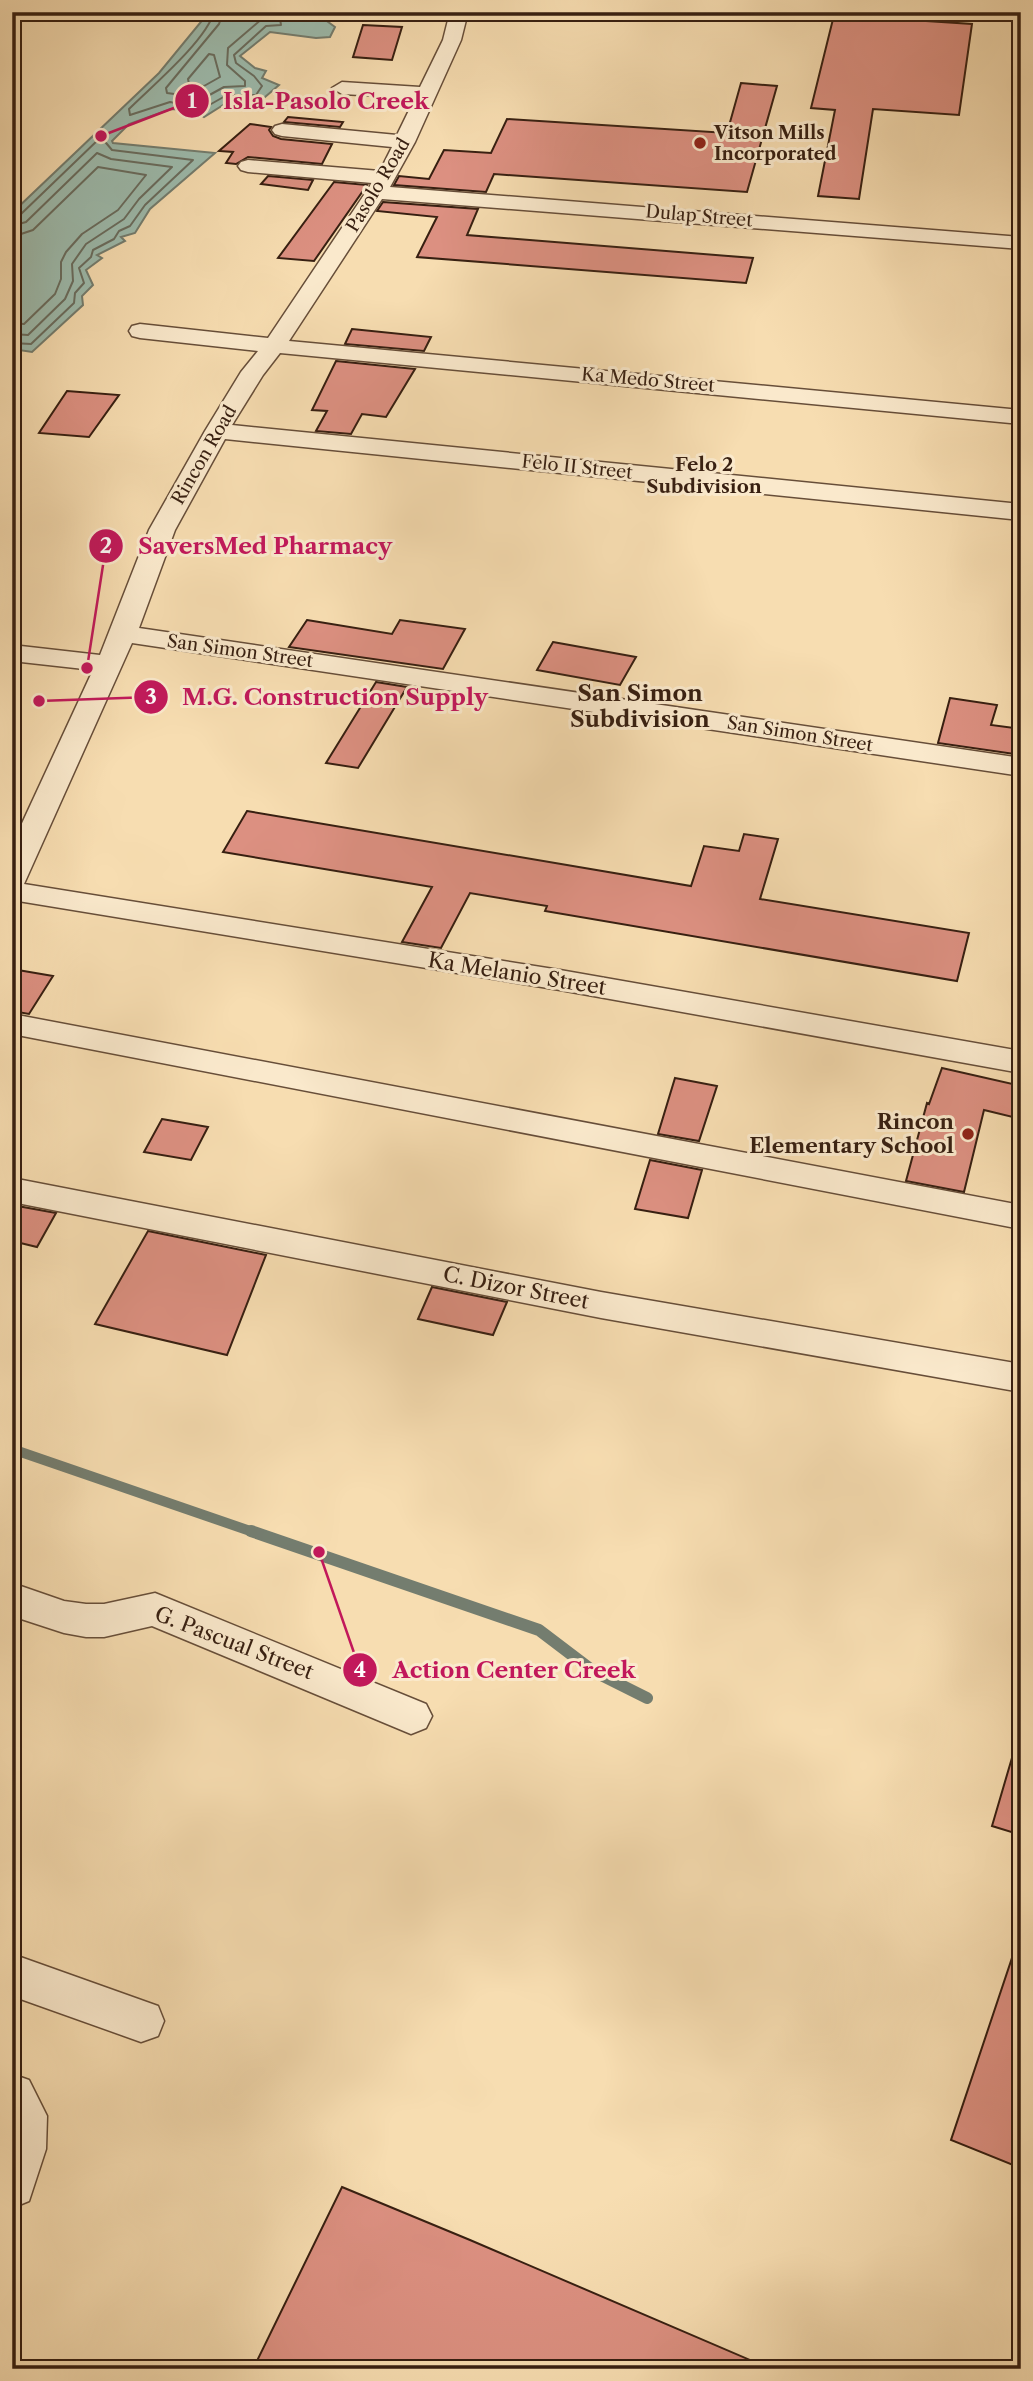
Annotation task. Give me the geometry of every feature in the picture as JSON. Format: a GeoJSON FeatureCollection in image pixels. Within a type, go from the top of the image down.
{"type":"FeatureCollection","features":[{"type":"Feature","properties":{"kind":"street","name":"Pasolo Road"},"geometry":{"type":"LineString","coordinates":[[274,346],[381,185],[405,142],[452,40],[459,12]]}},
{"type":"Feature","properties":{"kind":"street"},"geometry":{"type":"LineString","coordinates":[[342,88],[427,93]]}},
{"type":"Feature","properties":{"kind":"street"},"geometry":{"type":"LineString","coordinates":[[282,130],[405,142]]}},
{"type":"Feature","properties":{"kind":"street","name":"Dulap Street"},"geometry":{"type":"LineString","coordinates":[[248,166],[381,185],[1021,243]]}},
{"type":"Feature","properties":{"kind":"street","name":"Ka Medo Street"},"geometry":{"type":"LineString","coordinates":[[140,331],[1021,417]]}},
{"type":"Feature","properties":{"kind":"street","name":"Rincon Road"},"geometry":{"type":"LineString","coordinates":[[12,879],[123,634],[162,530],[217,431],[253,372],[274,346]]}},
{"type":"Feature","properties":{"kind":"street","name":"Felo II Street"},"geometry":{"type":"LineString","coordinates":[[217,431],[1021,512]]}},
{"type":"Feature","properties":{"kind":"street","name":"San Simon Street"},"geometry":{"type":"LineString","coordinates":[[123,634],[1021,768]]}},
{"type":"Feature","properties":{"kind":"street"},"geometry":{"type":"LineString","coordinates":[[12,653],[109,664]]}},
{"type":"Feature","properties":{"kind":"street","name":"Ka Melanio Street"},"geometry":{"type":"LineString","coordinates":[[12,891],[560,980],[1021,1062]]}},
{"type":"Feature","properties":{"kind":"street"},"geometry":{"type":"LineString","coordinates":[[12,1024],[1021,1217]]}},
{"type":"Feature","properties":{"kind":"street","name":"C. Dizor Street"},"geometry":{"type":"LineString","coordinates":[[12,1190],[601,1305],[1021,1378]]}},
{"type":"Feature","properties":{"kind":"street","name":"G. Pascual Street"},"geometry":{"type":"LineString","coordinates":[[12,1599],[80,1620],[97,1621],[139,1609],[155,1609],[411,1716]]}},
{"type":"Feature","properties":{"kind":"street"},"geometry":{"type":"LineString","coordinates":[[12,1975],[141,2021]]}},
{"type":"Feature","properties":{"kind":"street"},"geometry":{"type":"LineString","coordinates":[[12,2096],[24,2111],[25,2130],[12,2184]]}},
{"type":"Feature","properties":{"kind":"water"},"geometry":{"type":"Polygon","coordinates":[[[209,12],[308,16],[324,19],[335,27],[330,37],[316,38],[270,32],[240,56],[255,68],[266,71],[262,78],[279,85],[258,103],[228,102],[204,117],[194,111],[171,109],[129,124],[113,143],[215,153],[150,209],[135,233],[121,237],[125,241],[97,255],[102,258],[86,270],[93,285],[82,296],[83,305],[32,352],[12,349],[12,213],[159,73],[209,12]]]}},
{"type":"Feature","properties":{"kind":"building"},"geometry":{"type":"Polygon","coordinates":[[[834,15],[972,24],[959,115],[873,109],[859,199],[818,196],[835,110],[811,108],[834,15]]]}},
{"type":"Feature","properties":{"kind":"building"},"geometry":{"type":"Polygon","coordinates":[[[363,25],[402,27],[392,60],[353,57],[363,25]]]}},
{"type":"Feature","properties":{"kind":"building"},"geometry":{"type":"Polygon","coordinates":[[[741,83],[777,86],[747,192],[494,174],[486,192],[394,185],[399,176],[429,179],[444,150],[491,153],[507,119],[727,133],[741,83]]]}},
{"type":"Feature","properties":{"kind":"building"},"geometry":{"type":"Polygon","coordinates":[[[288,117],[343,122],[340,127],[284,122],[288,117]]]}},
{"type":"Feature","properties":{"kind":"building"},"geometry":{"type":"Polygon","coordinates":[[[250,124],[271,127],[269,130],[273,136],[281,139],[332,144],[322,164],[248,157],[236,164],[226,163],[233,152],[219,151],[250,124]]]}},
{"type":"Feature","properties":{"kind":"building"},"geometry":{"type":"Polygon","coordinates":[[[268,176],[313,180],[308,190],[261,184],[268,176]]]}},
{"type":"Feature","properties":{"kind":"building"},"geometry":{"type":"Polygon","coordinates":[[[334,182],[367,185],[314,261],[278,258],[334,182]]]}},
{"type":"Feature","properties":{"kind":"building"},"geometry":{"type":"Polygon","coordinates":[[[383,202],[478,209],[467,235],[753,258],[746,283],[417,257],[437,217],[377,211],[383,202]]]}},
{"type":"Feature","properties":{"kind":"building"},"geometry":{"type":"Polygon","coordinates":[[[352,329],[431,337],[424,351],[345,344],[352,329]]]}},
{"type":"Feature","properties":{"kind":"building"},"geometry":{"type":"Polygon","coordinates":[[[336,361],[415,369],[386,417],[362,414],[351,434],[316,431],[327,411],[312,410],[336,361]]]}},
{"type":"Feature","properties":{"kind":"building"},"geometry":{"type":"Polygon","coordinates":[[[67,391],[119,395],[89,437],[39,433],[67,391]]]}},
{"type":"Feature","properties":{"kind":"building"},"geometry":{"type":"Polygon","coordinates":[[[307,620],[392,634],[400,620],[465,629],[443,669],[289,647],[307,620]]]}},
{"type":"Feature","properties":{"kind":"building"},"geometry":{"type":"Polygon","coordinates":[[[553,642],[636,657],[620,685],[537,670],[553,642]]]}},
{"type":"Feature","properties":{"kind":"building"},"geometry":{"type":"Polygon","coordinates":[[[376,682],[407,687],[358,768],[326,763],[376,682]]]}},
{"type":"Feature","properties":{"kind":"building"},"geometry":{"type":"Polygon","coordinates":[[[950,698],[997,705],[991,725],[1021,729],[1021,755],[938,743],[950,698]]]}},
{"type":"Feature","properties":{"kind":"building"},"geometry":{"type":"Polygon","coordinates":[[[247,811],[691,886],[704,846],[739,851],[744,834],[778,839],[760,899],[969,933],[957,981],[545,911],[547,906],[470,893],[441,948],[402,942],[432,887],[223,852],[247,811]]]}},
{"type":"Feature","properties":{"kind":"building"},"geometry":{"type":"Polygon","coordinates":[[[12,969],[53,976],[29,1014],[12,1011],[12,969]]]}},
{"type":"Feature","properties":{"kind":"building"},"geometry":{"type":"Polygon","coordinates":[[[942,1068],[1021,1086],[1021,1119],[984,1110],[964,1192],[906,1181],[927,1103],[929,1104],[942,1068]]]}},
{"type":"Feature","properties":{"kind":"building"},"geometry":{"type":"Polygon","coordinates":[[[675,1078],[717,1086],[699,1141],[658,1134],[675,1078]]]}},
{"type":"Feature","properties":{"kind":"building"},"geometry":{"type":"Polygon","coordinates":[[[162,1119],[208,1127],[191,1160],[144,1152],[162,1119]]]}},
{"type":"Feature","properties":{"kind":"building"},"geometry":{"type":"Polygon","coordinates":[[[650,1160],[702,1170],[688,1218],[635,1209],[650,1160]]]}},
{"type":"Feature","properties":{"kind":"building"},"geometry":{"type":"Polygon","coordinates":[[[12,1205],[56,1213],[37,1247],[12,1241],[12,1205]]]}},
{"type":"Feature","properties":{"kind":"building"},"geometry":{"type":"Polygon","coordinates":[[[148,1231],[266,1255],[227,1355],[95,1324],[148,1231]]]}},
{"type":"Feature","properties":{"kind":"building"},"geometry":{"type":"Polygon","coordinates":[[[432,1287],[507,1302],[493,1335],[418,1319],[432,1287]]]}},
{"type":"Feature","properties":{"kind":"building"},"geometry":{"type":"Polygon","coordinates":[[[1014,1751],[1021,1752],[1021,1835],[992,1826],[1014,1751]]]}},
{"type":"Feature","properties":{"kind":"building"},"geometry":{"type":"Polygon","coordinates":[[[1016,1946],[1021,1947],[1021,2142],[1013,2165],[951,2140],[1016,1946]]]}},
{"type":"Feature","properties":{"kind":"building"},"geometry":{"type":"Polygon","coordinates":[[[342,2187],[470,2240],[771,2369],[253,2369],[342,2187]]]}},
{"type":"Feature","properties":{"kind":"waterway"},"geometry":{"type":"LineString","coordinates":[[12,1449],[256,1533]]}},
{"type":"Feature","properties":{"kind":"waterway"},"geometry":{"type":"LineString","coordinates":[[251,1531],[539,1630],[593,1671],[647,1698]]}},
{"type":"Feature","properties":{"kind":"place","name":"Isla-Pasolo Creek"},"geometry":{"type":"Point","coordinates":[101,136]}},
{"type":"Feature","properties":{"kind":"place","name":"Vitson Mills Incorporated"},"geometry":{"type":"Point","coordinates":[700,143]}},
{"type":"Feature","properties":{"kind":"place","name":"SaversMed Pharmacy"},"geometry":{"type":"Point","coordinates":[87,668]}},
{"type":"Feature","properties":{"kind":"place","name":"M.G. Construction Supply"},"geometry":{"type":"Point","coordinates":[39,701]}},
{"type":"Feature","properties":{"kind":"place","name":"Rincon Elementary School"},"geometry":{"type":"Point","coordinates":[968,1134]}},
{"type":"Feature","properties":{"kind":"place","name":"Action Center Creek"},"geometry":{"type":"Point","coordinates":[319,1552]}},
{"type":"Feature","properties":{"kind":"district","name":"Felo 2 Subdivision"},"geometry":{"type":"Point","coordinates":[704,475]}},
{"type":"Feature","properties":{"kind":"district","name":"San Simon Subdivision"},"geometry":{"type":"Point","coordinates":[640,706]}}]}
